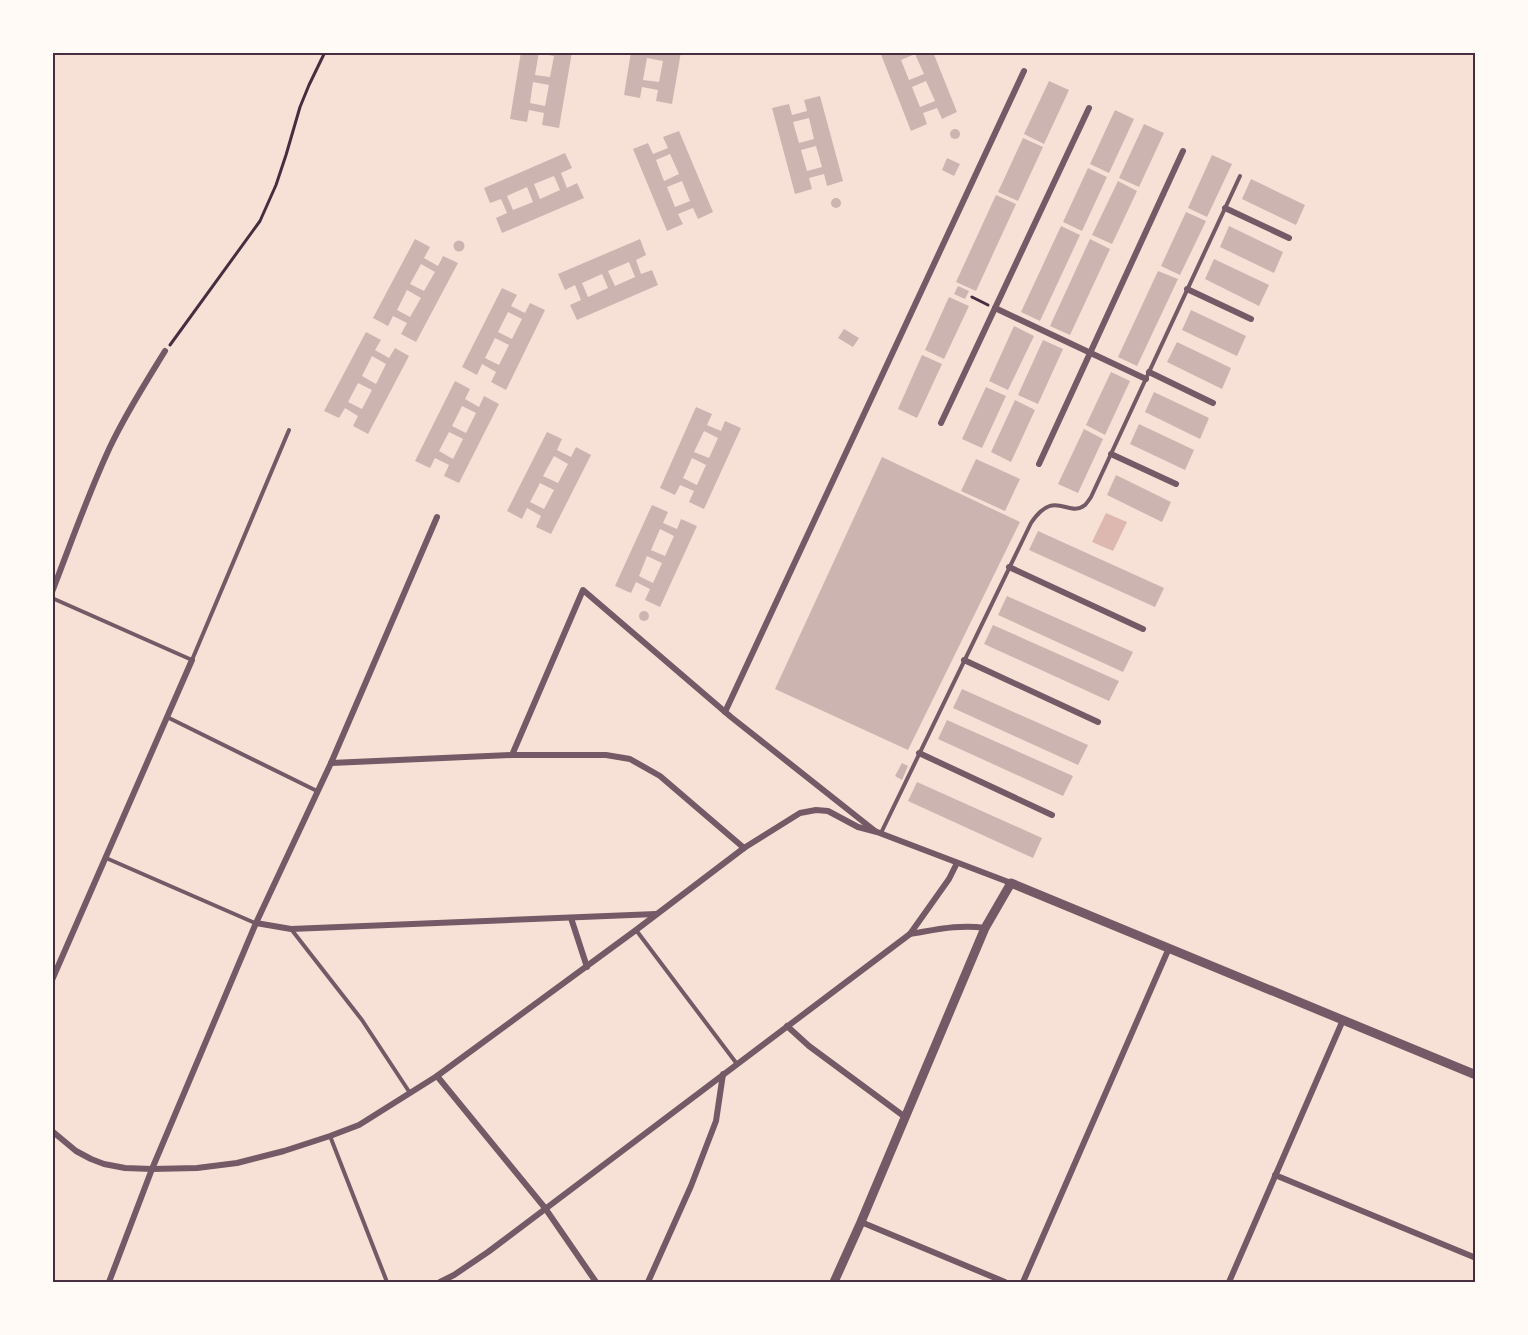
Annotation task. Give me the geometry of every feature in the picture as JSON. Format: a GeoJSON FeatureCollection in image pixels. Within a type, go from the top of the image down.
{"type":"FeatureCollection","features":[{"type":"Feature","properties":{"kind":"street"},"geometry":{"type":"LineString","coordinates":[[725,712],[1024,71]]}},
{"type":"Feature","properties":{"kind":"street"},"geometry":{"type":"LineString","coordinates":[[941,423],[1089,108]]}},
{"type":"Feature","properties":{"kind":"street"},"geometry":{"type":"LineString","coordinates":[[1039,464],[1183,151]]}},
{"type":"Feature","properties":{"kind":"street"},"geometry":{"type":"LineString","coordinates":[[1225,208],[1289,238]]}},
{"type":"Feature","properties":{"kind":"street"},"geometry":{"type":"LineString","coordinates":[[1187,289],[1251,319]]}},
{"type":"Feature","properties":{"kind":"street"},"geometry":{"type":"LineString","coordinates":[[995,308],[1090,353],[1213,403]]}},
{"type":"Feature","properties":{"kind":"street"},"geometry":{"type":"LineString","coordinates":[[52,592],[111,445],[165,351]]}},
{"type":"Feature","properties":{"kind":"street"},"geometry":{"type":"LineString","coordinates":[[1111,454],[1176,484]]}},
{"type":"Feature","properties":{"kind":"street"},"geometry":{"type":"LineString","coordinates":[[109,1282],[152,1169],[256,923],[331,763],[437,518]]}},
{"type":"Feature","properties":{"kind":"street"},"geometry":{"type":"LineString","coordinates":[[1010,567],[1143,629]]}},
{"type":"Feature","properties":{"kind":"street"},"geometry":{"type":"LineString","coordinates":[[512,754],[583,591],[725,712],[879,833]]}},
{"type":"Feature","properties":{"kind":"street"},"geometry":{"type":"LineString","coordinates":[[52,980],[192,660]]}},
{"type":"Feature","properties":{"kind":"street"},"geometry":{"type":"LineString","coordinates":[[964,660],[1098,722]]}},
{"type":"Feature","properties":{"kind":"street"},"geometry":{"type":"LineString","coordinates":[[919,753],[1052,815]]}},
{"type":"Feature","properties":{"kind":"street"},"geometry":{"type":"LineString","coordinates":[[331,763],[512,754],[606,755],[630,759],[660,776],[744,848]]}},
{"type":"Feature","properties":{"kind":"street"},"geometry":{"type":"LineString","coordinates":[[52,1131],[76,1151],[91,1159],[125,1168],[152,1169],[197,1168],[237,1162],[284,1151],[359,1125],[437,1076],[744,848],[800,813],[816,810],[828,811],[858,827],[1011,883],[1476,1075]]}},
{"type":"Feature","properties":{"kind":"street"},"geometry":{"type":"LineString","coordinates":[[440,1282],[488,1252],[909,934],[949,879],[957,863]]}},
{"type":"Feature","properties":{"kind":"street"},"geometry":{"type":"LineString","coordinates":[[834,1282],[985,928],[1011,883]]}},
{"type":"Feature","properties":{"kind":"street"},"geometry":{"type":"LineString","coordinates":[[256,923],[291,929],[656,914]]}},
{"type":"Feature","properties":{"kind":"street"},"geometry":{"type":"LineString","coordinates":[[571,918],[586,967]]}},
{"type":"Feature","properties":{"kind":"street"},"geometry":{"type":"LineString","coordinates":[[909,934],[969,926],[985,928]]}},
{"type":"Feature","properties":{"kind":"street"},"geometry":{"type":"LineString","coordinates":[[1023,1282],[1169,948]]}},
{"type":"Feature","properties":{"kind":"street"},"geometry":{"type":"LineString","coordinates":[[1229,1282],[1343,1020]]}},
{"type":"Feature","properties":{"kind":"street"},"geometry":{"type":"LineString","coordinates":[[787,1026],[809,1046],[905,1117]]}},
{"type":"Feature","properties":{"kind":"street"},"geometry":{"type":"LineString","coordinates":[[648,1282],[691,1186],[716,1121],[723,1074]]}},
{"type":"Feature","properties":{"kind":"street"},"geometry":{"type":"LineString","coordinates":[[437,1076],[546,1208],[596,1282]]}},
{"type":"Feature","properties":{"kind":"street"},"geometry":{"type":"LineString","coordinates":[[1275,1175],[1476,1258]]}},
{"type":"Feature","properties":{"kind":"street"},"geometry":{"type":"LineString","coordinates":[[861,1222],[1005,1282]]}},
{"type":"Feature","properties":{"kind":"lane"},"geometry":{"type":"LineString","coordinates":[[879,833],[1036,514],[1045,507],[1056,504],[1074,509],[1084,506],[1091,497],[1239,176]]}},
{"type":"Feature","properties":{"kind":"lane"},"geometry":{"type":"LineString","coordinates":[[52,598],[192,660],[289,430]]}},
{"type":"Feature","properties":{"kind":"lane"},"geometry":{"type":"LineString","coordinates":[[166,717],[317,791]]}},
{"type":"Feature","properties":{"kind":"lane"},"geometry":{"type":"LineString","coordinates":[[105,857],[256,923]]}},
{"type":"Feature","properties":{"kind":"lane"},"geometry":{"type":"LineString","coordinates":[[291,929],[362,1020],[410,1093]]}},
{"type":"Feature","properties":{"kind":"lane"},"geometry":{"type":"LineString","coordinates":[[636,930],[737,1064]]}},
{"type":"Feature","properties":{"kind":"lane"},"geometry":{"type":"LineString","coordinates":[[330,1136],[387,1282]]}},
{"type":"Feature","properties":{"kind":"path"},"geometry":{"type":"LineString","coordinates":[[165,351],[260,221],[276,185],[300,107],[325,52]]}},
{"type":"Feature","properties":{"kind":"path"},"geometry":{"type":"LineString","coordinates":[[972,297],[995,308]]}},
{"type":"Feature","properties":{"kind":"shaded area"},"geometry":{"type":"Polygon","coordinates":[[[1106,513],[1127,522],[1113,551],[1092,542],[1106,513]]]}},
{"type":"Feature","properties":{"kind":"building"},"geometry":{"type":"Polygon","coordinates":[[[521,52],[539,52],[535,75],[550,77],[554,56],[542,54],[542,52],[572,52],[559,128],[542,125],[544,113],[529,110],[527,122],[510,119],[521,52]],[[533,82],[530,103],[545,106],[549,85],[533,82]]]}},
{"type":"Feature","properties":{"kind":"building"},"geometry":{"type":"Polygon","coordinates":[[[631,52],[664,54],[664,52],[681,52],[672,104],[656,101],[658,90],[642,87],[640,98],[624,95],[631,52]],[[647,58],[643,80],[659,82],[663,61],[647,58]]]}},
{"type":"Feature","properties":{"kind":"building"},"geometry":{"type":"Polygon","coordinates":[[[880,52],[933,52],[957,112],[942,119],[937,108],[923,113],[927,124],[911,131],[880,52]],[[915,54],[901,60],[909,80],[924,74],[915,54]],[[926,81],[912,87],[920,107],[935,101],[926,81]]]}},
{"type":"Feature","properties":{"kind":"building"},"geometry":{"type":"Polygon","coordinates":[[[1049,81],[1069,90],[1044,144],[1024,134],[1049,81]]]}},
{"type":"Feature","properties":{"kind":"building"},"geometry":{"type":"Polygon","coordinates":[[[820,96],[843,181],[827,186],[824,174],[809,178],[812,189],[795,194],[772,108],[789,104],[792,115],[807,111],[804,100],[820,96]],[[809,118],[793,122],[799,143],[814,139],[809,118]],[[816,146],[801,150],[807,171],[822,167],[816,146]]]}},
{"type":"Feature","properties":{"kind":"building"},"geometry":{"type":"Polygon","coordinates":[[[1115,110],[1134,119],[1109,173],[1090,164],[1115,110]]]}},
{"type":"Feature","properties":{"kind":"building"},"geometry":{"type":"Polygon","coordinates":[[[1144,124],[1164,133],[1139,187],[1119,178],[1144,124]]]}},
{"type":"Feature","properties":{"kind":"building"},"geometry":{"type":"Polygon","coordinates":[[[955,129],[959,130],[959,138],[955,139],[951,138],[950,134],[951,130],[955,129]]]}},
{"type":"Feature","properties":{"kind":"building"},"geometry":{"type":"Polygon","coordinates":[[[679,131],[713,212],[698,219],[693,208],[678,214],[683,224],[667,231],[633,149],[648,143],[653,154],[668,148],[663,137],[679,131]],[[670,154],[656,160],[664,181],[679,174],[670,154]],[[682,181],[667,187],[675,207],[690,201],[682,181]]]}},
{"type":"Feature","properties":{"kind":"building"},"geometry":{"type":"Polygon","coordinates":[[[1023,138],[1043,147],[1018,201],[998,192],[1023,138]]]}},
{"type":"Feature","properties":{"kind":"building"},"geometry":{"type":"Polygon","coordinates":[[[565,153],[572,168],[561,173],[567,188],[577,183],[584,198],[502,233],[496,218],[507,213],[501,199],[490,203],[484,188],[565,153]],[[554,176],[534,184],[540,199],[560,190],[554,176]],[[527,187],[507,196],[513,210],[533,202],[527,187]]]}},
{"type":"Feature","properties":{"kind":"building"},"geometry":{"type":"Polygon","coordinates":[[[1212,155],[1232,164],[1207,217],[1188,208],[1212,155]]]}},
{"type":"Feature","properties":{"kind":"building"},"geometry":{"type":"Polygon","coordinates":[[[947,158],[960,164],[954,176],[942,170],[947,158]]]}},
{"type":"Feature","properties":{"kind":"building"},"geometry":{"type":"Polygon","coordinates":[[[1088,168],[1107,177],[1082,231],[1063,222],[1088,168]]]}},
{"type":"Feature","properties":{"kind":"building"},"geometry":{"type":"Polygon","coordinates":[[[1251,179],[1305,205],[1296,225],[1242,199],[1251,179]]]}},
{"type":"Feature","properties":{"kind":"building"},"geometry":{"type":"Polygon","coordinates":[[[1118,181],[1137,191],[1112,244],[1092,235],[1118,181]]]}},
{"type":"Feature","properties":{"kind":"building"},"geometry":{"type":"Polygon","coordinates":[[[996,195],[1016,204],[976,291],[956,282],[996,195]]]}},
{"type":"Feature","properties":{"kind":"building"},"geometry":{"type":"Polygon","coordinates":[[[836,198],[840,199],[840,207],[836,208],[832,207],[831,203],[832,199],[836,198]]]}},
{"type":"Feature","properties":{"kind":"building"},"geometry":{"type":"Polygon","coordinates":[[[1186,212],[1206,221],[1180,275],[1161,266],[1186,212]]]}},
{"type":"Feature","properties":{"kind":"building"},"geometry":{"type":"Polygon","coordinates":[[[1061,226],[1080,235],[1040,321],[1021,312],[1061,226]]]}},
{"type":"Feature","properties":{"kind":"building"},"geometry":{"type":"Polygon","coordinates":[[[1229,226],[1283,252],[1274,273],[1220,247],[1229,226]]]}},
{"type":"Feature","properties":{"kind":"building"},"geometry":{"type":"Polygon","coordinates":[[[415,239],[430,247],[424,258],[438,266],[443,256],[458,263],[416,342],[401,334],[407,323],[393,316],[388,326],[373,318],[415,239]],[[421,264],[410,284],[424,291],[435,272],[421,264]],[[407,290],[397,310],[410,317],[421,298],[407,290]]]}},
{"type":"Feature","properties":{"kind":"building"},"geometry":{"type":"Polygon","coordinates":[[[640,239],[646,255],[636,260],[641,274],[652,270],[658,285],[577,320],[570,305],[581,300],[575,285],[565,290],[558,274],[640,239]],[[629,262],[608,271],[615,286],[635,277],[629,262]],[[602,274],[582,283],[588,297],[608,288],[602,274]]]}},
{"type":"Feature","properties":{"kind":"building"},"geometry":{"type":"Polygon","coordinates":[[[1090,239],[1110,249],[1070,335],[1050,326],[1090,239]]]}},
{"type":"Feature","properties":{"kind":"building"},"geometry":{"type":"Polygon","coordinates":[[[459,241],[463,242],[463,250],[459,251],[455,250],[454,246],[455,242],[459,241]]]}},
{"type":"Feature","properties":{"kind":"building"},"geometry":{"type":"Polygon","coordinates":[[[1214,259],[1269,285],[1259,306],[1205,279],[1214,259]]]}},
{"type":"Feature","properties":{"kind":"building"},"geometry":{"type":"Polygon","coordinates":[[[1158,271],[1178,279],[1137,366],[1118,357],[1158,271]]]}},
{"type":"Feature","properties":{"kind":"building"},"geometry":{"type":"Polygon","coordinates":[[[958,286],[969,291],[965,299],[954,294],[958,286]]]}},
{"type":"Feature","properties":{"kind":"building"},"geometry":{"type":"Polygon","coordinates":[[[502,288],[517,295],[511,306],[525,313],[530,303],[545,310],[506,390],[491,382],[496,372],[482,364],[477,375],[462,367],[502,288]],[[508,312],[498,332],[512,339],[522,319],[508,312]],[[495,338],[485,358],[499,365],[509,345],[495,338]]]}},
{"type":"Feature","properties":{"kind":"building"},"geometry":{"type":"Polygon","coordinates":[[[949,297],[969,306],[944,359],[925,350],[949,297]]]}},
{"type":"Feature","properties":{"kind":"building"},"geometry":{"type":"Polygon","coordinates":[[[1191,310],[1246,336],[1237,356],[1182,330],[1191,310]]]}},
{"type":"Feature","properties":{"kind":"building"},"geometry":{"type":"Polygon","coordinates":[[[1014,326],[1034,336],[1008,390],[989,381],[1014,326]]]}},
{"type":"Feature","properties":{"kind":"building"},"geometry":{"type":"Polygon","coordinates":[[[844,329],[859,338],[853,347],[838,338],[844,329]]]}},
{"type":"Feature","properties":{"kind":"building"},"geometry":{"type":"Polygon","coordinates":[[[366,332],[381,340],[375,350],[389,358],[395,348],[409,356],[368,434],[353,426],[358,416],[345,408],[339,418],[324,411],[366,332]],[[372,356],[362,376],[376,384],[386,364],[372,356]],[[358,383],[348,402],[362,409],[372,390],[358,383]]]}},
{"type":"Feature","properties":{"kind":"building"},"geometry":{"type":"Polygon","coordinates":[[[1043,340],[1063,349],[1038,404],[1018,395],[1043,340]]]}},
{"type":"Feature","properties":{"kind":"building"},"geometry":{"type":"Polygon","coordinates":[[[1177,342],[1231,368],[1222,389],[1167,362],[1177,342]]]}},
{"type":"Feature","properties":{"kind":"building"},"geometry":{"type":"Polygon","coordinates":[[[922,355],[942,364],[917,418],[898,409],[922,355]]]}},
{"type":"Feature","properties":{"kind":"building"},"geometry":{"type":"Polygon","coordinates":[[[1111,372],[1130,381],[1105,435],[1086,425],[1111,372]]]}},
{"type":"Feature","properties":{"kind":"building"},"geometry":{"type":"Polygon","coordinates":[[[455,381],[470,389],[465,399],[479,407],[484,396],[499,404],[459,483],[444,476],[449,465],[435,458],[430,468],[415,461],[455,381]],[[462,406],[452,426],[466,433],[476,413],[462,406]],[[449,432],[439,451],[453,459],[463,439],[449,432]]]}},
{"type":"Feature","properties":{"kind":"building"},"geometry":{"type":"Polygon","coordinates":[[[986,387],[1006,396],[982,448],[962,439],[986,387]]]}},
{"type":"Feature","properties":{"kind":"building"},"geometry":{"type":"Polygon","coordinates":[[[1154,392],[1209,418],[1200,439],[1145,412],[1154,392]]]}},
{"type":"Feature","properties":{"kind":"building"},"geometry":{"type":"Polygon","coordinates":[[[1015,400],[1035,410],[1011,462],[991,452],[1015,400]]]}},
{"type":"Feature","properties":{"kind":"building"},"geometry":{"type":"Polygon","coordinates":[[[696,407],[712,414],[707,425],[721,431],[725,421],[741,428],[704,509],[689,502],[694,491],[680,485],[675,495],[660,488],[696,407]],[[704,431],[694,452],[709,458],[718,438],[704,431]],[[692,458],[683,478],[697,485],[706,465],[692,458]]]}},
{"type":"Feature","properties":{"kind":"building"},"geometry":{"type":"Polygon","coordinates":[[[1139,424],[1194,450],[1185,470],[1130,444],[1139,424]]]}},
{"type":"Feature","properties":{"kind":"building"},"geometry":{"type":"Polygon","coordinates":[[[1084,429],[1103,439],[1078,493],[1058,484],[1084,429]]]}},
{"type":"Feature","properties":{"kind":"building"},"geometry":{"type":"Polygon","coordinates":[[[547,432],[562,439],[557,450],[571,457],[576,447],[591,455],[551,534],[536,527],[541,516],[527,508],[522,519],[507,511],[547,432]],[[554,456],[543,476],[558,483],[568,464],[554,456]],[[540,483],[530,502],[544,509],[554,490],[540,483]]]}},
{"type":"Feature","properties":{"kind":"building"},"geometry":{"type":"Polygon","coordinates":[[[882,457],[1020,522],[908,750],[775,689],[882,457]]]}},
{"type":"Feature","properties":{"kind":"building"},"geometry":{"type":"Polygon","coordinates":[[[976,459],[1020,479],[1005,511],[961,491],[976,459]]]}},
{"type":"Feature","properties":{"kind":"building"},"geometry":{"type":"Polygon","coordinates":[[[1116,475],[1171,502],[1162,522],[1107,495],[1116,475]]]}},
{"type":"Feature","properties":{"kind":"building"},"geometry":{"type":"Polygon","coordinates":[[[652,505],[668,512],[663,523],[677,529],[681,519],[697,526],[660,607],[645,600],[650,589],[636,582],[631,593],[615,586],[652,505]],[[660,529],[651,550],[665,556],[674,536],[660,529]],[[647,556],[639,576],[653,583],[662,563],[647,556]]]}},
{"type":"Feature","properties":{"kind":"building"},"geometry":{"type":"Polygon","coordinates":[[[1038,531],[1164,588],[1155,607],[1029,550],[1038,531]]]}},
{"type":"Feature","properties":{"kind":"building"},"geometry":{"type":"Polygon","coordinates":[[[1007,596],[1133,652],[1123,672],[998,615],[1007,596]]]}},
{"type":"Feature","properties":{"kind":"building"},"geometry":{"type":"Polygon","coordinates":[[[644,611],[648,612],[648,620],[644,621],[640,620],[639,616],[640,612],[644,611]]]}},
{"type":"Feature","properties":{"kind":"building"},"geometry":{"type":"Polygon","coordinates":[[[993,625],[1119,681],[1109,701],[984,644],[993,625]]]}},
{"type":"Feature","properties":{"kind":"building"},"geometry":{"type":"Polygon","coordinates":[[[962,689],[1088,745],[1078,765],[953,708],[962,689]]]}},
{"type":"Feature","properties":{"kind":"building"},"geometry":{"type":"Polygon","coordinates":[[[947,720],[1073,776],[1063,796],[938,739],[947,720]]]}},
{"type":"Feature","properties":{"kind":"building"},"geometry":{"type":"Polygon","coordinates":[[[902,763],[908,766],[902,780],[895,776],[902,763]]]}},
{"type":"Feature","properties":{"kind":"building"},"geometry":{"type":"Polygon","coordinates":[[[917,782],[1042,838],[1033,858],[908,801],[917,782]]]}}]}
